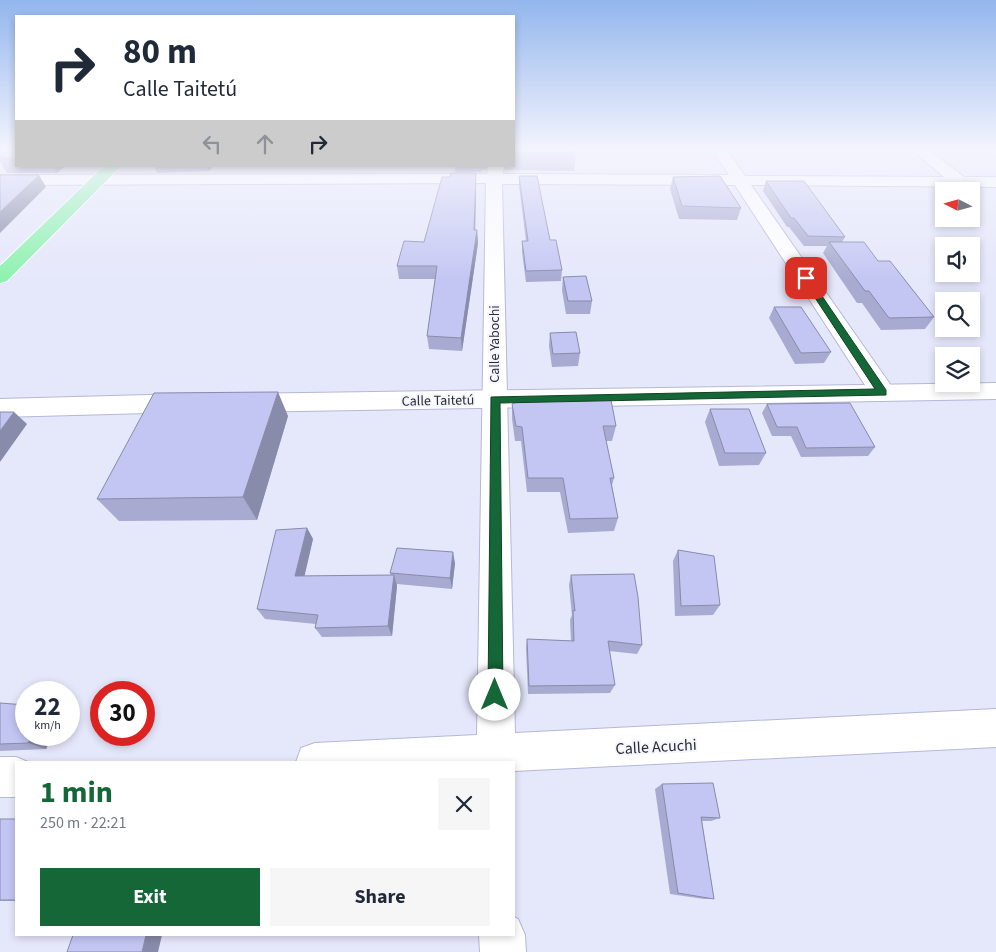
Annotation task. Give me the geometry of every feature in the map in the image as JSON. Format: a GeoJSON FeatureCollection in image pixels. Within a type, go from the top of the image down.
{"type":"FeatureCollection","features":[{"type":"Feature","properties":{"kind":"highway"},"geometry":{"type":"LineString","coordinates":[[0,277],[86,192]]}},
{"type":"Feature","properties":{"kind":"street","name":"Calle Yabochi"},"geometry":{"type":"LineString","coordinates":[[495,192],[495,758]]}},
{"type":"Feature","properties":{"kind":"street"},"geometry":{"type":"LineString","coordinates":[[748,192],[883,393]]}},
{"type":"Feature","properties":{"kind":"street","name":"Calle Taitetú"},"geometry":{"type":"LineString","coordinates":[[0,408],[996,391]]}},
{"type":"Feature","properties":{"kind":"street","name":"Calle Acuchi"},"geometry":{"type":"LineString","coordinates":[[361,761],[495,758],[996,728]]}},
{"type":"Feature","properties":{"kind":"street"},"geometry":{"type":"LineString","coordinates":[[0,778],[15,777]]}},
{"type":"Feature","properties":{"kind":"street"},"geometry":{"type":"LineString","coordinates":[[502,936],[502,952]]}},
{"type":"Feature","properties":{"kind":"building"},"geometry":{"type":"Polygon","coordinates":[[[0,192],[21,192],[0,212],[0,192]]]}},
{"type":"Feature","properties":{"kind":"building"},"geometry":{"type":"Polygon","coordinates":[[[438,192],[475,192],[474,230],[477,230],[461,338],[427,336],[437,266],[397,266],[404,241],[424,242],[438,192]]]}},
{"type":"Feature","properties":{"kind":"building"},"geometry":{"type":"Polygon","coordinates":[[[521,192],[540,192],[550,240],[556,240],[562,270],[526,271],[522,241],[528,241],[521,192]]]}},
{"type":"Feature","properties":{"kind":"building"},"geometry":{"type":"Polygon","coordinates":[[[678,192],[731,192],[741,208],[682,206],[678,192]]]}},
{"type":"Feature","properties":{"kind":"building"},"geometry":{"type":"Polygon","coordinates":[[[774,192],[812,192],[845,237],[808,236],[794,218],[791,218],[774,192]]]}},
{"type":"Feature","properties":{"kind":"building"},"geometry":{"type":"Polygon","coordinates":[[[829,242],[864,242],[878,261],[890,261],[934,317],[889,318],[869,291],[865,291],[829,242]]]}},
{"type":"Feature","properties":{"kind":"building"},"geometry":{"type":"Polygon","coordinates":[[[586,276],[592,301],[568,301],[563,277],[586,276]]]}},
{"type":"Feature","properties":{"kind":"building"},"geometry":{"type":"Polygon","coordinates":[[[774,307],[801,307],[831,352],[801,353],[774,307]]]}},
{"type":"Feature","properties":{"kind":"building"},"geometry":{"type":"Polygon","coordinates":[[[576,332],[580,353],[553,354],[550,333],[576,332]]]}},
{"type":"Feature","properties":{"kind":"building"},"geometry":{"type":"Polygon","coordinates":[[[278,392],[243,497],[97,499],[154,393],[278,392]]]}},
{"type":"Feature","properties":{"kind":"building"},"geometry":{"type":"Polygon","coordinates":[[[529,397],[611,400],[616,426],[603,426],[614,478],[610,478],[618,518],[570,519],[563,478],[528,478],[522,427],[516,426],[512,404],[529,397]]]}},
{"type":"Feature","properties":{"kind":"building"},"geometry":{"type":"Polygon","coordinates":[[[850,403],[875,447],[806,448],[797,427],[777,427],[767,404],[850,403]]]}},
{"type":"Feature","properties":{"kind":"building"},"geometry":{"type":"Polygon","coordinates":[[[710,409],[749,409],[766,453],[725,453],[710,409]]]}},
{"type":"Feature","properties":{"kind":"building"},"geometry":{"type":"Polygon","coordinates":[[[0,412],[14,412],[0,431],[0,412]]]}},
{"type":"Feature","properties":{"kind":"building"},"geometry":{"type":"Polygon","coordinates":[[[307,528],[295,576],[394,575],[388,626],[315,628],[318,615],[257,609],[276,530],[307,528]]]}},
{"type":"Feature","properties":{"kind":"building"},"geometry":{"type":"Polygon","coordinates":[[[397,548],[453,552],[450,578],[390,573],[397,548]]]}},
{"type":"Feature","properties":{"kind":"building"},"geometry":{"type":"Polygon","coordinates":[[[678,550],[714,556],[720,605],[681,606],[678,550]]]}},
{"type":"Feature","properties":{"kind":"building"},"geometry":{"type":"Polygon","coordinates":[[[634,574],[642,645],[608,641],[615,685],[529,686],[527,639],[574,641],[573,610],[575,611],[571,575],[634,574]]]}},
{"type":"Feature","properties":{"kind":"building"},"geometry":{"type":"Polygon","coordinates":[[[0,703],[15,704],[15,743],[0,744],[0,703]]]}},
{"type":"Feature","properties":{"kind":"building"},"geometry":{"type":"Polygon","coordinates":[[[713,783],[720,818],[701,817],[714,899],[678,893],[662,784],[713,783]]]}},
{"type":"Feature","properties":{"kind":"building"},"geometry":{"type":"Polygon","coordinates":[[[0,819],[15,819],[15,900],[0,900],[0,819]]]}},
{"type":"Feature","properties":{"kind":"building"},"geometry":{"type":"Polygon","coordinates":[[[73,936],[146,936],[142,952],[67,952],[73,936]]]}},
{"type":"Feature","properties":{"kind":"route"},"geometry":{"type":"LineString","coordinates":[[495,695],[494,400],[883,393],[806,278]]}}]}
